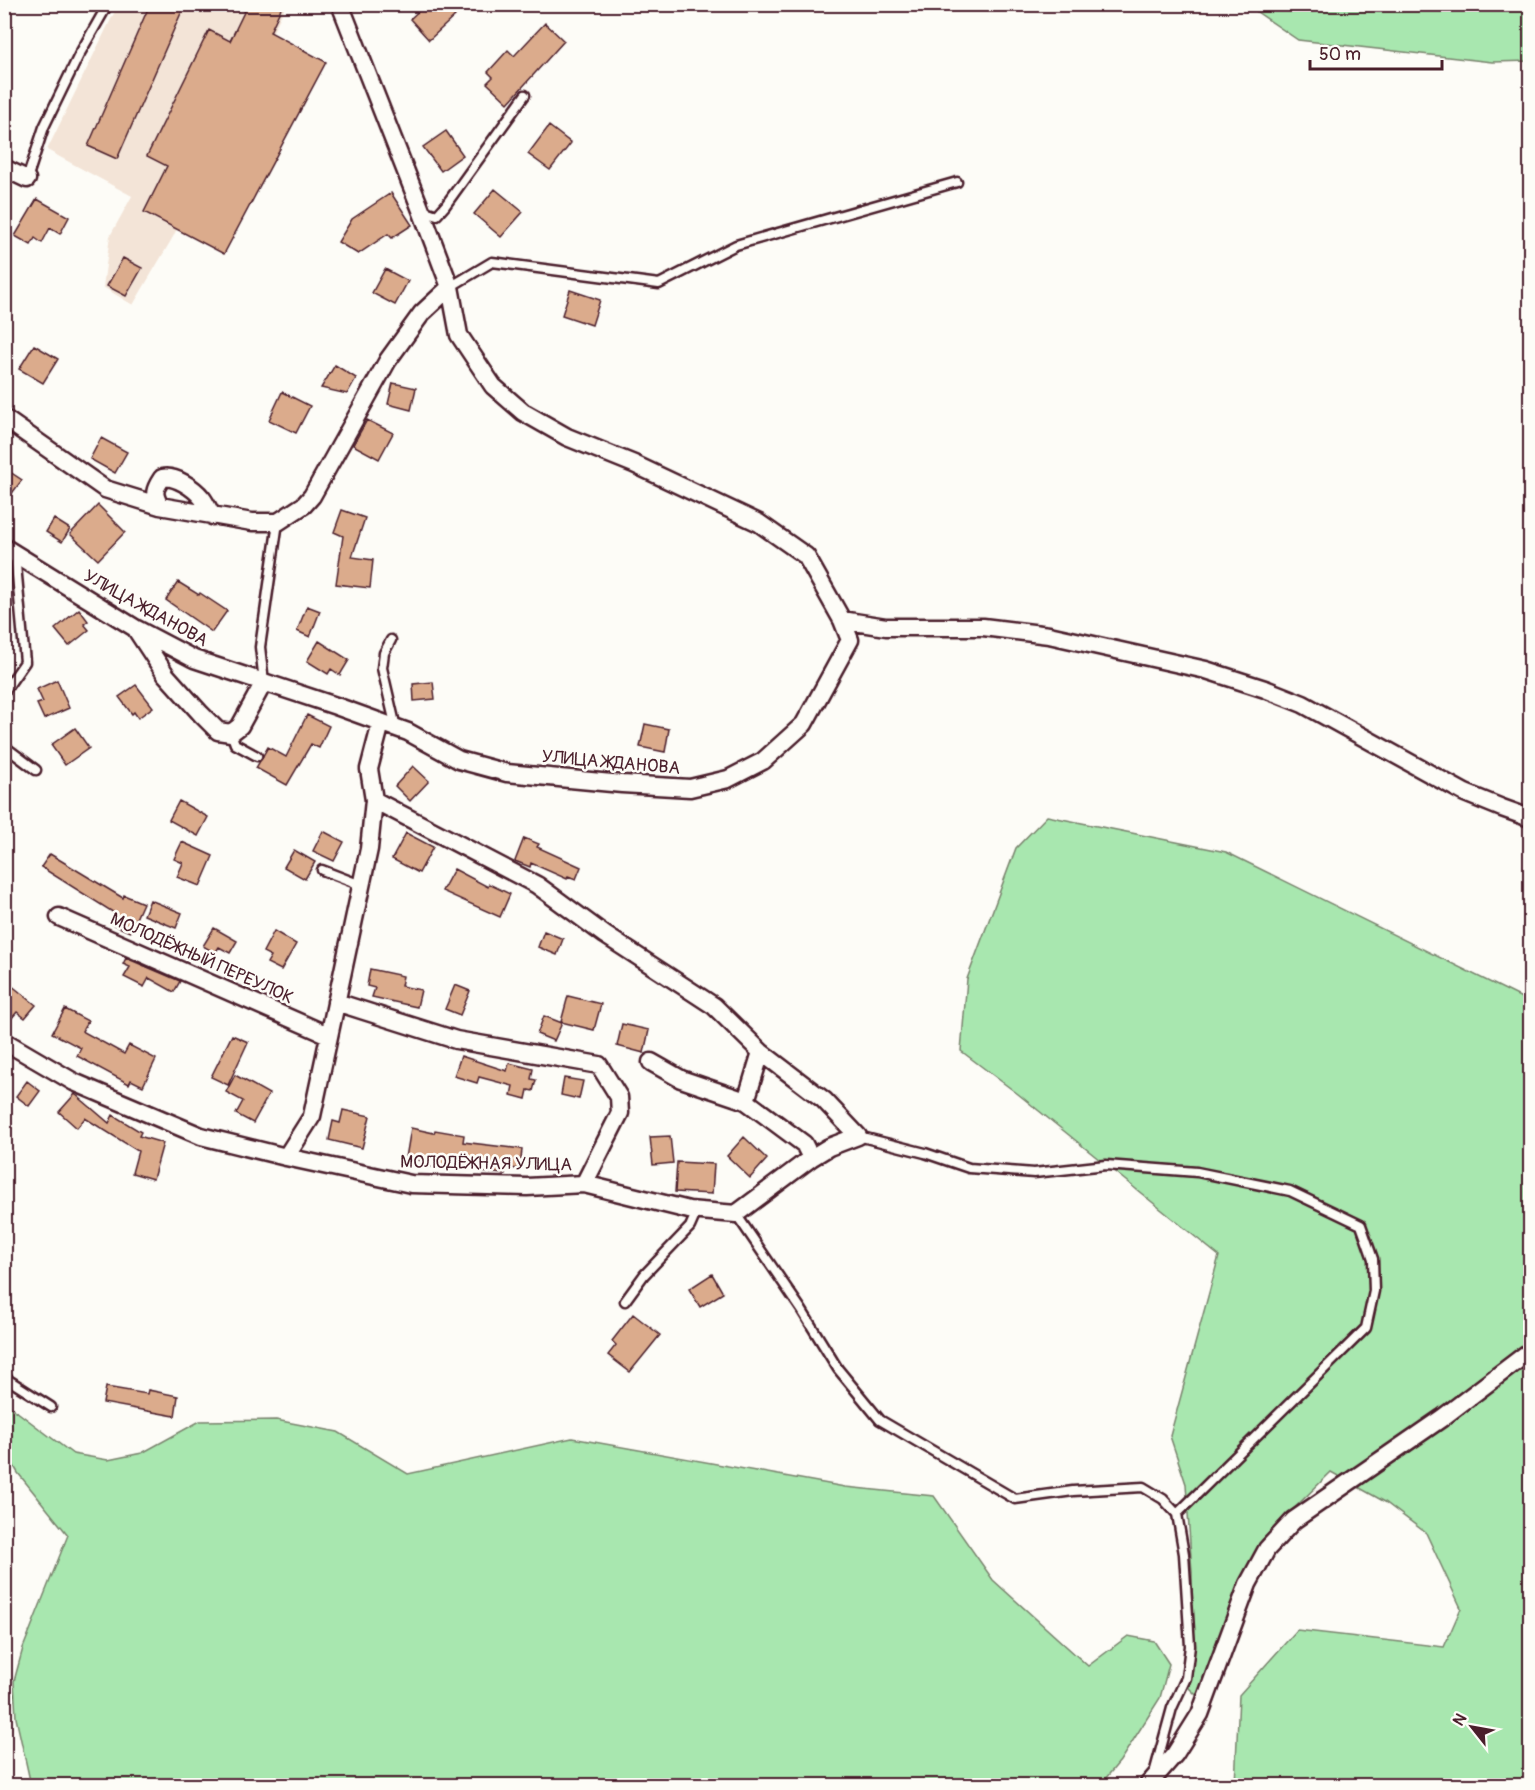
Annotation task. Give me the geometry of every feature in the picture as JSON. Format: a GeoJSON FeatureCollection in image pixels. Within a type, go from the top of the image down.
{"type":"FeatureCollection","features":[{"type":"Feature","properties":{"kind":"street","name":"УЛИЦА ЖДАНОВА"},"geometry":{"type":"LineString","coordinates":[[10,550],[135,628],[194,659],[408,732],[459,760],[507,773],[690,788],[728,779],[763,761],[804,724],[850,640],[842,620],[806,556],[759,523],[634,464],[567,437],[523,412],[493,386],[459,335],[450,287],[340,4]]}},
{"type":"Feature","properties":{"kind":"street"},"geometry":{"type":"LineString","coordinates":[[4,168],[27,179]]}},
{"type":"Feature","properties":{"kind":"street"},"geometry":{"type":"LineString","coordinates":[[4,418],[105,489],[160,506],[212,516],[252,522],[278,522],[304,505],[312,496],[388,360],[422,313],[450,287]]}},
{"type":"Feature","properties":{"kind":"street"},"geometry":{"type":"LineString","coordinates":[[160,506],[155,488],[162,478],[170,476],[201,497],[212,516]]}},
{"type":"Feature","properties":{"kind":"street"},"geometry":{"type":"LineString","coordinates":[[842,620],[886,627],[983,627],[1049,635],[1206,670],[1303,704],[1465,793],[1530,818]]}},
{"type":"Feature","properties":{"kind":"street"},"geometry":{"type":"LineString","coordinates":[[135,628],[166,675],[218,731],[231,733],[240,726],[264,682]]}},
{"type":"Feature","properties":{"kind":"street"},"geometry":{"type":"LineString","coordinates":[[166,675],[180,662],[194,659]]}},
{"type":"Feature","properties":{"kind":"street"},"geometry":{"type":"LineString","coordinates":[[286,1157],[312,1116],[369,849],[374,800],[369,769],[389,726]]}},
{"type":"Feature","properties":{"kind":"street"},"geometry":{"type":"LineString","coordinates":[[374,800],[537,885],[605,935],[714,1006],[761,1052],[824,1100],[858,1136],[829,1147],[736,1214]]}},
{"type":"Feature","properties":{"kind":"street","name":"МОЛОДЁЖНЫЙ ПЕРЕУЛОК"},"geometry":{"type":"LineString","coordinates":[[59,917],[328,1035]]}},
{"type":"Feature","properties":{"kind":"street"},"geometry":{"type":"LineString","coordinates":[[336,1002],[456,1040],[599,1065],[619,1097],[620,1113],[584,1184]]}},
{"type":"Feature","properties":{"kind":"street","name":"МОЛОДЁЖНАЯ УЛИЦА"},"geometry":{"type":"LineString","coordinates":[[4,1041],[74,1082],[201,1136],[286,1157],[411,1184],[526,1187],[584,1184],[697,1211],[736,1214]]}},
{"type":"Feature","properties":{"kind":"street"},"geometry":{"type":"LineString","coordinates":[[746,1101],[761,1052]]}},
{"type":"Feature","properties":{"kind":"street"},"geometry":{"type":"LineString","coordinates":[[651,1062],[681,1079],[746,1101],[804,1144],[812,1158]]}},
{"type":"Feature","properties":{"kind":"street"},"geometry":{"type":"LineString","coordinates":[[1149,1783],[1175,1754],[1200,1714],[1248,1584],[1267,1550],[1294,1520],[1442,1418],[1530,1351]]}},
{"type":"Feature","properties":{"kind":"lane"},"geometry":{"type":"LineString","coordinates":[[27,179],[44,127],[108,4]]}},
{"type":"Feature","properties":{"kind":"lane"},"geometry":{"type":"LineString","coordinates":[[422,210],[437,215],[445,206],[525,94]]}},
{"type":"Feature","properties":{"kind":"lane"},"geometry":{"type":"LineString","coordinates":[[450,287],[492,262],[659,284],[736,245],[957,182]]}},
{"type":"Feature","properties":{"kind":"lane"},"geometry":{"type":"LineString","coordinates":[[264,682],[260,647],[278,522]]}},
{"type":"Feature","properties":{"kind":"lane"},"geometry":{"type":"LineString","coordinates":[[4,692],[25,662],[10,550]]}},
{"type":"Feature","properties":{"kind":"lane"},"geometry":{"type":"LineString","coordinates":[[389,726],[382,668],[384,653],[391,640]]}},
{"type":"Feature","properties":{"kind":"lane"},"geometry":{"type":"LineString","coordinates":[[231,733],[235,744],[257,756]]}},
{"type":"Feature","properties":{"kind":"lane"},"geometry":{"type":"LineString","coordinates":[[4,746],[36,770]]}},
{"type":"Feature","properties":{"kind":"lane"},"geometry":{"type":"LineString","coordinates":[[322,870],[361,885]]}},
{"type":"Feature","properties":{"kind":"lane"},"geometry":{"type":"LineString","coordinates":[[858,1136],[925,1153],[969,1168],[1034,1173],[1106,1165],[1197,1172],[1290,1191],[1361,1225],[1373,1259],[1374,1291],[1366,1328],[1177,1514]]}},
{"type":"Feature","properties":{"kind":"lane"},"geometry":{"type":"LineString","coordinates":[[625,1301],[644,1275],[690,1227],[697,1211]]}},
{"type":"Feature","properties":{"kind":"lane"},"geometry":{"type":"LineString","coordinates":[[736,1214],[838,1368],[880,1420],[1015,1498],[1073,1491],[1143,1487],[1163,1499],[1177,1514],[1184,1554],[1190,1646],[1186,1678],[1172,1708],[1149,1783]]}},
{"type":"Feature","properties":{"kind":"lane"},"geometry":{"type":"LineString","coordinates":[[4,1377],[51,1407]]}},
{"type":"Feature","properties":{"kind":"shaded area"},"geometry":{"type":"Polygon","coordinates":[[[118,5],[286,5],[173,237],[133,305],[103,287],[110,236],[132,196],[47,150],[118,5]]]}},
{"type":"Feature","properties":{"kind":"green space"},"geometry":{"type":"Polygon","coordinates":[[[1260,4],[1530,5],[1530,61],[1492,62],[1298,40],[1257,12],[1260,4]]]}},
{"type":"Feature","properties":{"kind":"green space"},"geometry":{"type":"Polygon","coordinates":[[[1047,816],[1226,852],[1530,1002],[1530,1785],[1235,1785],[1239,1695],[1297,1630],[1444,1647],[1461,1608],[1426,1533],[1385,1502],[1331,1472],[1262,1540],[1240,1584],[1206,1684],[1196,1695],[1189,1688],[1193,1660],[1192,1572],[1186,1484],[1170,1436],[1219,1256],[961,1051],[967,979],[1016,848],[1047,816]]]}},
{"type":"Feature","properties":{"kind":"green space"},"geometry":{"type":"Polygon","coordinates":[[[5,1405],[73,1454],[108,1460],[142,1453],[200,1421],[276,1420],[338,1432],[408,1474],[572,1438],[845,1487],[934,1496],[993,1580],[1088,1666],[1128,1636],[1154,1641],[1169,1664],[1160,1698],[1120,1761],[1100,1785],[31,1785],[16,1718],[14,1681],[23,1648],[68,1535],[18,1473],[5,1451],[5,1405]]]}},
{"type":"Feature","properties":{"kind":"building"},"geometry":{"type":"Polygon","coordinates":[[[150,4],[185,4],[117,159],[88,146],[150,4]]]}},
{"type":"Feature","properties":{"kind":"building"},"geometry":{"type":"Polygon","coordinates":[[[248,4],[283,4],[270,32],[326,62],[224,254],[144,212],[167,166],[147,156],[209,30],[230,41],[248,4]]]}},
{"type":"Feature","properties":{"kind":"building"},"geometry":{"type":"Polygon","coordinates":[[[426,4],[444,4],[455,16],[429,40],[410,19],[426,4]]]}},
{"type":"Feature","properties":{"kind":"building"},"geometry":{"type":"Polygon","coordinates":[[[545,23],[564,41],[508,103],[487,83],[493,77],[488,72],[508,50],[514,56],[545,23]]]}},
{"type":"Feature","properties":{"kind":"building"},"geometry":{"type":"Polygon","coordinates":[[[549,126],[571,143],[550,170],[528,154],[549,126]]]}},
{"type":"Feature","properties":{"kind":"building"},"geometry":{"type":"Polygon","coordinates":[[[446,131],[463,155],[441,171],[423,147],[446,131]]]}},
{"type":"Feature","properties":{"kind":"building"},"geometry":{"type":"Polygon","coordinates":[[[495,189],[523,212],[501,237],[474,214],[495,189]]]}},
{"type":"Feature","properties":{"kind":"building"},"geometry":{"type":"Polygon","coordinates":[[[391,193],[412,225],[392,238],[388,234],[358,254],[338,242],[352,219],[391,193]]]}},
{"type":"Feature","properties":{"kind":"building"},"geometry":{"type":"Polygon","coordinates":[[[37,199],[69,217],[60,234],[50,228],[42,243],[35,238],[31,245],[15,236],[37,199]]]}},
{"type":"Feature","properties":{"kind":"building"},"geometry":{"type":"Polygon","coordinates":[[[123,258],[142,268],[126,296],[107,286],[123,258]]]}},
{"type":"Feature","properties":{"kind":"building"},"geometry":{"type":"Polygon","coordinates":[[[385,269],[408,281],[395,305],[372,293],[385,269]]]}},
{"type":"Feature","properties":{"kind":"building"},"geometry":{"type":"Polygon","coordinates":[[[570,290],[600,300],[592,325],[562,315],[570,290]]]}},
{"type":"Feature","properties":{"kind":"building"},"geometry":{"type":"Polygon","coordinates":[[[34,345],[58,359],[43,383],[19,369],[34,345]]]}},
{"type":"Feature","properties":{"kind":"building"},"geometry":{"type":"Polygon","coordinates":[[[335,365],[356,378],[347,394],[321,388],[335,365]]]}},
{"type":"Feature","properties":{"kind":"building"},"geometry":{"type":"Polygon","coordinates":[[[393,383],[416,388],[411,410],[388,404],[393,383]]]}},
{"type":"Feature","properties":{"kind":"building"},"geometry":{"type":"Polygon","coordinates":[[[282,392],[310,406],[296,433],[269,420],[282,392]]]}},
{"type":"Feature","properties":{"kind":"building"},"geometry":{"type":"Polygon","coordinates":[[[367,420],[393,433],[379,459],[353,445],[367,420]]]}},
{"type":"Feature","properties":{"kind":"building"},"geometry":{"type":"Polygon","coordinates":[[[101,438],[127,452],[115,473],[90,459],[101,438]]]}},
{"type":"Feature","properties":{"kind":"building"},"geometry":{"type":"Polygon","coordinates":[[[4,468],[22,480],[4,504],[4,468]]]}},
{"type":"Feature","properties":{"kind":"building"},"geometry":{"type":"Polygon","coordinates":[[[98,505],[125,532],[98,560],[70,534],[98,505]]]}},
{"type":"Feature","properties":{"kind":"building"},"geometry":{"type":"Polygon","coordinates":[[[342,510],[365,518],[352,557],[373,560],[370,588],[336,584],[343,536],[334,532],[342,510]]]}},
{"type":"Feature","properties":{"kind":"building"},"geometry":{"type":"Polygon","coordinates":[[[54,519],[70,529],[62,542],[46,532],[54,519]]]}},
{"type":"Feature","properties":{"kind":"building"},"geometry":{"type":"Polygon","coordinates":[[[178,582],[227,611],[212,632],[166,600],[178,582]]]}},
{"type":"Feature","properties":{"kind":"building"},"geometry":{"type":"Polygon","coordinates":[[[307,606],[320,611],[310,637],[297,631],[307,606]]]}},
{"type":"Feature","properties":{"kind":"building"},"geometry":{"type":"Polygon","coordinates":[[[79,609],[88,621],[84,624],[89,630],[69,646],[55,629],[79,609]]]}},
{"type":"Feature","properties":{"kind":"building"},"geometry":{"type":"Polygon","coordinates":[[[319,641],[349,660],[340,675],[331,669],[328,674],[307,661],[319,641]]]}},
{"type":"Feature","properties":{"kind":"building"},"geometry":{"type":"Polygon","coordinates":[[[57,680],[69,708],[44,719],[37,704],[43,702],[37,689],[57,680]]]}},
{"type":"Feature","properties":{"kind":"building"},"geometry":{"type":"Polygon","coordinates":[[[433,682],[435,699],[414,701],[413,684],[433,682]]]}},
{"type":"Feature","properties":{"kind":"building"},"geometry":{"type":"Polygon","coordinates":[[[136,685],[153,707],[138,718],[119,697],[136,685]]]}},
{"type":"Feature","properties":{"kind":"building"},"geometry":{"type":"Polygon","coordinates":[[[307,715],[329,726],[319,748],[311,744],[287,785],[256,768],[268,747],[286,757],[307,715]]]}},
{"type":"Feature","properties":{"kind":"building"},"geometry":{"type":"Polygon","coordinates":[[[645,724],[669,729],[665,752],[640,747],[645,724]]]}},
{"type":"Feature","properties":{"kind":"building"},"geometry":{"type":"Polygon","coordinates":[[[75,728],[89,748],[65,765],[51,745],[75,728]]]}},
{"type":"Feature","properties":{"kind":"building"},"geometry":{"type":"Polygon","coordinates":[[[413,766],[429,781],[410,801],[395,786],[413,766]]]}},
{"type":"Feature","properties":{"kind":"building"},"geometry":{"type":"Polygon","coordinates":[[[179,801],[208,817],[198,836],[169,820],[179,801]]]}},
{"type":"Feature","properties":{"kind":"building"},"geometry":{"type":"Polygon","coordinates":[[[323,831],[344,842],[334,861],[313,851],[323,831]]]}},
{"type":"Feature","properties":{"kind":"building"},"geometry":{"type":"Polygon","coordinates":[[[406,833],[433,847],[419,873],[392,859],[406,833]]]}},
{"type":"Feature","properties":{"kind":"building"},"geometry":{"type":"Polygon","coordinates":[[[524,838],[539,844],[537,847],[581,867],[576,879],[568,876],[567,879],[531,863],[530,867],[515,861],[524,838]]]}},
{"type":"Feature","properties":{"kind":"building"},"geometry":{"type":"Polygon","coordinates":[[[182,842],[213,856],[200,886],[177,877],[183,863],[174,859],[182,842]]]}},
{"type":"Feature","properties":{"kind":"building"},"geometry":{"type":"Polygon","coordinates":[[[294,850],[315,862],[305,879],[284,867],[294,850]]]}},
{"type":"Feature","properties":{"kind":"building"},"geometry":{"type":"Polygon","coordinates":[[[50,854],[123,898],[124,895],[143,903],[130,932],[112,924],[116,914],[41,867],[50,854]]]}},
{"type":"Feature","properties":{"kind":"building"},"geometry":{"type":"Polygon","coordinates":[[[454,869],[488,887],[489,884],[510,894],[500,917],[442,891],[454,869]]]}},
{"type":"Feature","properties":{"kind":"building"},"geometry":{"type":"Polygon","coordinates":[[[150,900],[182,913],[176,928],[144,915],[150,900]]]}},
{"type":"Feature","properties":{"kind":"building"},"geometry":{"type":"Polygon","coordinates":[[[214,928],[237,941],[230,953],[219,947],[215,953],[203,946],[214,928]]]}},
{"type":"Feature","properties":{"kind":"building"},"geometry":{"type":"Polygon","coordinates":[[[274,931],[296,944],[281,970],[267,963],[271,956],[263,952],[274,931]]]}},
{"type":"Feature","properties":{"kind":"building"},"geometry":{"type":"Polygon","coordinates":[[[544,931],[563,939],[557,955],[538,947],[544,931]]]}},
{"type":"Feature","properties":{"kind":"building"},"geometry":{"type":"Polygon","coordinates":[[[126,958],[180,981],[174,992],[149,978],[144,987],[124,977],[130,967],[123,964],[126,958]]]}},
{"type":"Feature","properties":{"kind":"building"},"geometry":{"type":"Polygon","coordinates":[[[370,969],[403,976],[401,986],[421,990],[417,1007],[372,997],[375,988],[367,986],[370,969]]]}},
{"type":"Feature","properties":{"kind":"building"},"geometry":{"type":"Polygon","coordinates":[[[11,985],[36,1005],[25,1018],[17,1012],[4,1027],[4,992],[11,985]]]}},
{"type":"Feature","properties":{"kind":"building"},"geometry":{"type":"Polygon","coordinates":[[[455,985],[470,991],[460,1015],[445,1009],[455,985]]]}},
{"type":"Feature","properties":{"kind":"building"},"geometry":{"type":"Polygon","coordinates":[[[568,996],[601,1004],[594,1030],[561,1022],[568,996]]]}},
{"type":"Feature","properties":{"kind":"building"},"geometry":{"type":"Polygon","coordinates":[[[65,1009],[88,1021],[82,1031],[124,1054],[129,1045],[156,1059],[143,1086],[131,1080],[129,1084],[77,1056],[81,1048],[52,1033],[65,1009]]]}},
{"type":"Feature","properties":{"kind":"building"},"geometry":{"type":"Polygon","coordinates":[[[544,1016],[562,1023],[554,1041],[537,1034],[544,1016]]]}},
{"type":"Feature","properties":{"kind":"building"},"geometry":{"type":"Polygon","coordinates":[[[622,1024],[649,1030],[644,1053],[617,1046],[622,1024]]]}},
{"type":"Feature","properties":{"kind":"building"},"geometry":{"type":"Polygon","coordinates":[[[232,1035],[248,1042],[228,1085],[211,1077],[232,1035]]]}},
{"type":"Feature","properties":{"kind":"building"},"geometry":{"type":"Polygon","coordinates":[[[461,1056],[507,1071],[509,1063],[533,1069],[531,1079],[536,1080],[533,1091],[528,1090],[526,1099],[511,1095],[513,1086],[479,1077],[477,1083],[454,1076],[461,1056]]]}},
{"type":"Feature","properties":{"kind":"building"},"geometry":{"type":"Polygon","coordinates":[[[235,1075],[269,1094],[253,1123],[236,1114],[243,1101],[226,1092],[235,1075]]]}},
{"type":"Feature","properties":{"kind":"building"},"geometry":{"type":"Polygon","coordinates":[[[564,1078],[583,1081],[579,1099],[561,1095],[564,1078]]]}},
{"type":"Feature","properties":{"kind":"building"},"geometry":{"type":"Polygon","coordinates":[[[27,1081],[40,1091],[29,1106],[16,1096],[27,1081]]]}},
{"type":"Feature","properties":{"kind":"building"},"geometry":{"type":"Polygon","coordinates":[[[75,1094],[109,1123],[113,1115],[141,1132],[139,1136],[163,1143],[153,1179],[132,1173],[138,1151],[85,1118],[77,1128],[59,1112],[75,1094]]]}},
{"type":"Feature","properties":{"kind":"building"},"geometry":{"type":"Polygon","coordinates":[[[343,1110],[370,1116],[362,1148],[329,1140],[333,1121],[340,1123],[343,1110]]]}},
{"type":"Feature","properties":{"kind":"building"},"geometry":{"type":"Polygon","coordinates":[[[411,1128],[434,1133],[435,1130],[464,1135],[463,1142],[522,1149],[520,1169],[506,1168],[505,1174],[481,1172],[481,1166],[450,1161],[449,1169],[429,1166],[429,1162],[406,1158],[411,1128]]]}},
{"type":"Feature","properties":{"kind":"building"},"geometry":{"type":"Polygon","coordinates":[[[670,1136],[673,1163],[653,1165],[650,1137],[670,1136]]]}},
{"type":"Feature","properties":{"kind":"building"},"geometry":{"type":"Polygon","coordinates":[[[744,1137],[767,1159],[750,1178],[727,1156],[744,1137]]]}},
{"type":"Feature","properties":{"kind":"building"},"geometry":{"type":"Polygon","coordinates":[[[677,1162],[714,1164],[712,1194],[675,1192],[677,1162]]]}},
{"type":"Feature","properties":{"kind":"building"},"geometry":{"type":"Polygon","coordinates":[[[712,1274],[723,1293],[700,1307],[689,1289],[712,1274]]]}},
{"type":"Feature","properties":{"kind":"building"},"geometry":{"type":"Polygon","coordinates":[[[633,1314],[660,1335],[630,1372],[608,1355],[616,1345],[612,1341],[633,1314]]]}},
{"type":"Feature","properties":{"kind":"building"},"geometry":{"type":"Polygon","coordinates":[[[106,1387],[147,1394],[148,1390],[178,1396],[175,1416],[103,1403],[106,1387]]]}}]}
